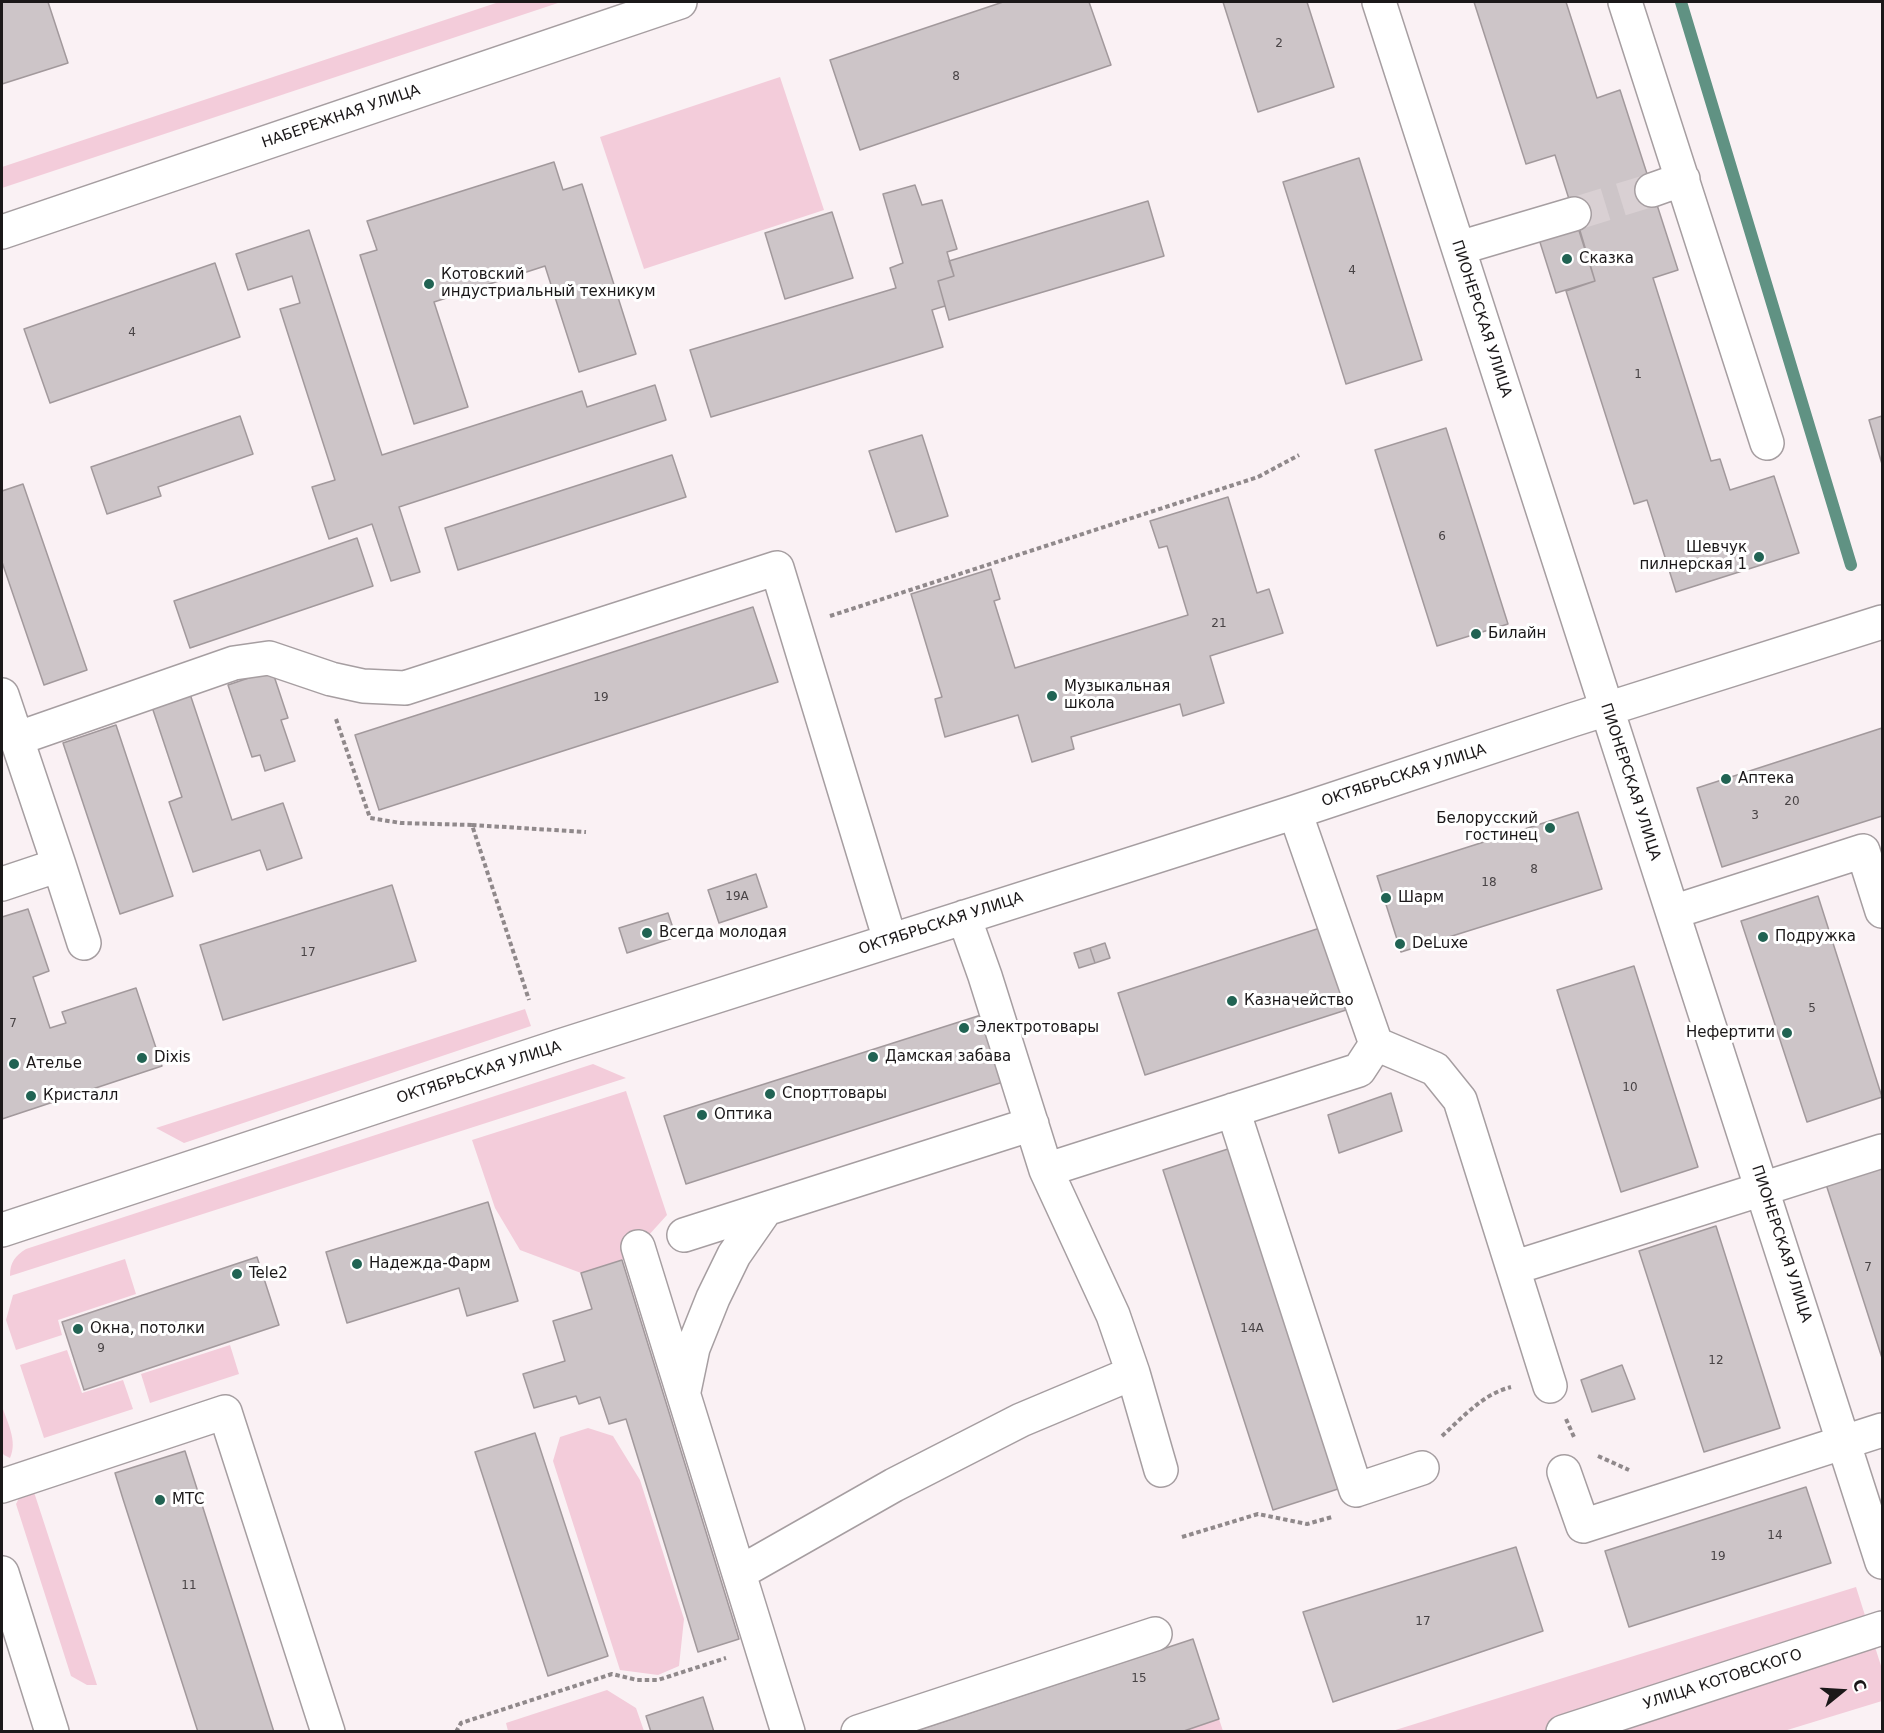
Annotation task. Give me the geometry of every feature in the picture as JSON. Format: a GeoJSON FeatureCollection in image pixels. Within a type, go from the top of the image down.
{"type":"FeatureCollection","features":[{"type":"Feature","properties":{"kind":"street","name":"НАБЕРЕЖНАЯ УЛИЦА"},"geometry":{"type":"LineString","coordinates":[[2,232],[680,2]]}},
{"type":"Feature","properties":{"kind":"street","name":"ПИОНЕРСКАЯ УЛИЦА"},"geometry":{"type":"LineString","coordinates":[[1378,2],[1882,1562]]}},
{"type":"Feature","properties":{"kind":"street"},"geometry":{"type":"LineString","coordinates":[[1625,2],[1767,443]]}},
{"type":"Feature","properties":{"kind":"street"},"geometry":{"type":"LineString","coordinates":[[1652,190],[1683,179]]}},
{"type":"Feature","properties":{"kind":"street"},"geometry":{"type":"LineString","coordinates":[[1458,248],[1574,214]]}},
{"type":"Feature","properties":{"kind":"street"},"geometry":{"type":"LineString","coordinates":[[16,739],[234,663],[269,658],[363,686],[405,688],[777,568],[890,940]]}},
{"type":"Feature","properties":{"kind":"street","name":"ОКТЯБРЬСКАЯ УЛИЦА"},"geometry":{"type":"LineString","coordinates":[[2,1230],[560,1046],[1882,622]]}},
{"type":"Feature","properties":{"kind":"street"},"geometry":{"type":"LineString","coordinates":[[2,695],[84,943]]}},
{"type":"Feature","properties":{"kind":"street"},"geometry":{"type":"LineString","coordinates":[[1295,812],[1376,1044],[1435,1069],[1460,1100],[1550,1386]]}},
{"type":"Feature","properties":{"kind":"street"},"geometry":{"type":"LineString","coordinates":[[1673,912],[1863,851],[1882,911]]}},
{"type":"Feature","properties":{"kind":"street"},"geometry":{"type":"LineString","coordinates":[[2,884],[58,865]]}},
{"type":"Feature","properties":{"kind":"street"},"geometry":{"type":"LineString","coordinates":[[964,917],[1046,1170],[1113,1315],[1133,1373],[1161,1470]]}},
{"type":"Feature","properties":{"kind":"street"},"geometry":{"type":"LineString","coordinates":[[1046,1170],[1359,1070],[1376,1044]]}},
{"type":"Feature","properties":{"kind":"street"},"geometry":{"type":"LineString","coordinates":[[1233,1110],[1356,1490],[1412,1471]]}},
{"type":"Feature","properties":{"kind":"street"},"geometry":{"type":"LineString","coordinates":[[684,1235],[1032,1124]]}},
{"type":"Feature","properties":{"kind":"street"},"geometry":{"type":"LineString","coordinates":[[1513,1268],[1882,1151]]}},
{"type":"Feature","properties":{"kind":"street"},"geometry":{"type":"LineString","coordinates":[[683,1394],[693,1348],[713,1298],[734,1255],[766,1209]]}},
{"type":"Feature","properties":{"kind":"street"},"geometry":{"type":"LineString","coordinates":[[638,1247],[788,1731]]}},
{"type":"Feature","properties":{"kind":"street"},"geometry":{"type":"LineString","coordinates":[[739,1573],[894,1485],[1000,1430],[1133,1373]]}},
{"type":"Feature","properties":{"kind":"street"},"geometry":{"type":"LineString","coordinates":[[2,1486],[225,1412],[328,1731]]}},
{"type":"Feature","properties":{"kind":"street"},"geometry":{"type":"LineString","coordinates":[[1564,1472],[1583,1527],[1882,1430]]}},
{"type":"Feature","properties":{"kind":"street"},"geometry":{"type":"LineString","coordinates":[[2,1573],[52,1731]]}},
{"type":"Feature","properties":{"kind":"street","name":"УЛИЦА КОТОВСКОГО"},"geometry":{"type":"LineString","coordinates":[[1563,1731],[1882,1628]]}},
{"type":"Feature","properties":{"kind":"street"},"geometry":{"type":"LineString","coordinates":[[858,1731],[1155,1634]]}},
{"type":"Feature","properties":{"kind":"path"},"geometry":{"type":"LineString","coordinates":[[795,627],[1258,477],[1299,455]]}},
{"type":"Feature","properties":{"kind":"path"},"geometry":{"type":"LineString","coordinates":[[321,675],[370,818],[401,823],[586,832]]}},
{"type":"Feature","properties":{"kind":"path"},"geometry":{"type":"LineString","coordinates":[[472,825],[529,1000]]}},
{"type":"Feature","properties":{"kind":"path"},"geometry":{"type":"LineString","coordinates":[[1412,1471],[1478,1403],[1501,1389],[1520,1385],[1550,1386],[1576,1441]]}},
{"type":"Feature","properties":{"kind":"path"},"geometry":{"type":"LineString","coordinates":[[1594,1453],[1603,1460],[1637,1473]]}},
{"type":"Feature","properties":{"kind":"path"},"geometry":{"type":"LineString","coordinates":[[1182,1537],[1258,1514],[1307,1524],[1340,1515]]}},
{"type":"Feature","properties":{"kind":"path"},"geometry":{"type":"LineString","coordinates":[[456,1731],[461,1723],[612,1674],[637,1680],[658,1680],[761,1647]]}},
{"type":"Feature","properties":{"kind":"shaded area"},"geometry":{"type":"Polygon","coordinates":[[[499,2],[561,2],[2,188],[2,167],[499,2]]]}},
{"type":"Feature","properties":{"kind":"shaded area"},"geometry":{"type":"Polygon","coordinates":[[[780,77],[824,210],[644,269],[600,137],[780,77]]]}},
{"type":"Feature","properties":{"kind":"shaded area"},"geometry":{"type":"Polygon","coordinates":[[[525,1009],[531,1026],[184,1143],[156,1128],[525,1009]]]}},
{"type":"Feature","properties":{"kind":"shaded area"},"geometry":{"type":"Polygon","coordinates":[[[593,1064],[626,1078],[10,1276],[14,1260],[26,1249],[593,1064]]]}},
{"type":"Feature","properties":{"kind":"shaded area"},"geometry":{"type":"Polygon","coordinates":[[[626,1091],[667,1215],[638,1247],[622,1260],[581,1273],[520,1250],[495,1208],[472,1140],[626,1091]]]}},
{"type":"Feature","properties":{"kind":"shaded area"},"geometry":{"type":"Polygon","coordinates":[[[125,1259],[136,1294],[58,1320],[62,1335],[16,1350],[6,1320],[13,1295],[125,1259]]]}},
{"type":"Feature","properties":{"kind":"shaded area"},"geometry":{"type":"Polygon","coordinates":[[[230,1345],[239,1374],[150,1403],[141,1374],[230,1345]]]}},
{"type":"Feature","properties":{"kind":"shaded area"},"geometry":{"type":"Polygon","coordinates":[[[67,1350],[82,1393],[123,1380],[133,1409],[44,1438],[20,1365],[67,1350]]]}},
{"type":"Feature","properties":{"kind":"shaded area"},"geometry":{"type":"Polygon","coordinates":[[[2,1406],[12,1438],[10,1458],[2,1452],[2,1406]]]}},
{"type":"Feature","properties":{"kind":"shaded area"},"geometry":{"type":"Polygon","coordinates":[[[588,1428],[613,1436],[640,1480],[684,1619],[679,1666],[658,1675],[620,1670],[553,1461],[560,1437],[588,1428]]]}},
{"type":"Feature","properties":{"kind":"shaded area"},"geometry":{"type":"Polygon","coordinates":[[[33,1489],[97,1685],[87,1685],[71,1676],[16,1504],[21,1494],[33,1489]]]}},
{"type":"Feature","properties":{"kind":"shaded area"},"geometry":{"type":"Polygon","coordinates":[[[1856,1587],[1882,1669],[1882,1701],[1784,1731],[1389,1732],[1856,1587]]]}},
{"type":"Feature","properties":{"kind":"shaded area"},"geometry":{"type":"Polygon","coordinates":[[[607,1690],[636,1708],[644,1731],[508,1731],[506,1723],[607,1690]]]}},
{"type":"Feature","properties":{"kind":"shaded area"},"geometry":{"type":"Polygon","coordinates":[[[1219,1719],[1223,1731],[1181,1732],[1219,1719]]]}},
{"type":"Feature","properties":{"kind":"building"},"geometry":{"type":"Polygon","coordinates":[[[2,2],[48,2],[68,63],[2,84],[2,2]]]}},
{"type":"Feature","properties":{"kind":"building"},"geometry":{"type":"Polygon","coordinates":[[[1003,2],[1089,2],[1111,65],[860,150],[830,60],[1003,2]]]}},
{"type":"Feature","properties":{"kind":"building"},"geometry":{"type":"Polygon","coordinates":[[[1223,2],[1307,2],[1334,87],[1258,112],[1223,2]]]}},
{"type":"Feature","properties":{"kind":"building"},"geometry":{"type":"Polygon","coordinates":[[[1474,2],[1566,2],[1597,98],[1620,90],[1678,270],[1653,278],[1711,461],[1720,459],[1730,490],[1774,476],[1799,553],[1676,592],[1647,500],[1634,504],[1566,291],[1595,281],[1555,155],[1526,164],[1474,2]]]}},
{"type":"Feature","properties":{"kind":"building"},"geometry":{"type":"Polygon","coordinates":[[[1359,158],[1422,360],[1346,384],[1283,182],[1359,158]]]}},
{"type":"Feature","properties":{"kind":"building","name":"Котовский индустриальный техникум"},"geometry":{"type":"Polygon","coordinates":[[[554,162],[563,190],[582,184],[636,354],[579,372],[545,266],[434,302],[468,407],[414,424],[360,255],[377,250],[367,221],[554,162]]]}},
{"type":"Feature","properties":{"kind":"building"},"geometry":{"type":"Polygon","coordinates":[[[915,185],[922,205],[942,200],[957,249],[947,252],[954,276],[938,281],[945,306],[932,310],[943,347],[711,417],[690,350],[896,288],[890,268],[903,263],[883,194],[915,185]]]}},
{"type":"Feature","properties":{"kind":"building"},"geometry":{"type":"Polygon","coordinates":[[[1148,201],[1164,256],[949,320],[938,281],[954,276],[949,261],[1148,201]]]}},
{"type":"Feature","properties":{"kind":"building"},"geometry":{"type":"Polygon","coordinates":[[[832,212],[853,278],[785,299],[765,233],[832,212]]]}},
{"type":"Feature","properties":{"kind":"building","name":"Сказка"},"geometry":{"type":"Polygon","coordinates":[[[1578,224],[1595,281],[1556,293],[1538,236],[1578,224]]]}},
{"type":"Feature","properties":{"kind":"building"},"geometry":{"type":"Polygon","coordinates":[[[309,230],[382,455],[582,391],[587,407],[655,385],[666,420],[399,507],[420,572],[391,581],[372,524],[329,539],[312,487],[335,480],[280,309],[300,303],[292,276],[248,290],[236,254],[309,230]]]}},
{"type":"Feature","properties":{"kind":"building"},"geometry":{"type":"Polygon","coordinates":[[[215,263],[240,337],[50,403],[24,329],[215,263]]]}},
{"type":"Feature","properties":{"kind":"building"},"geometry":{"type":"Polygon","coordinates":[[[240,416],[253,454],[158,487],[161,496],[107,514],[91,467],[240,416]]]}},
{"type":"Feature","properties":{"kind":"building"},"geometry":{"type":"Polygon","coordinates":[[[1882,416],[1882,464],[1869,420],[1882,416]]]}},
{"type":"Feature","properties":{"kind":"building"},"geometry":{"type":"Polygon","coordinates":[[[1446,428],[1508,624],[1437,646],[1375,450],[1446,428]]]}},
{"type":"Feature","properties":{"kind":"building"},"geometry":{"type":"Polygon","coordinates":[[[922,435],[948,516],[896,532],[869,451],[922,435]]]}},
{"type":"Feature","properties":{"kind":"building"},"geometry":{"type":"Polygon","coordinates":[[[672,455],[686,497],[458,570],[445,528],[672,455]]]}},
{"type":"Feature","properties":{"kind":"building"},"geometry":{"type":"Polygon","coordinates":[[[23,484],[87,670],[44,685],[2,562],[2,491],[23,484]]]}},
{"type":"Feature","properties":{"kind":"building"},"geometry":{"type":"Polygon","coordinates":[[[1228,497],[1257,593],[1269,589],[1283,633],[1210,656],[1224,703],[1183,716],[1180,704],[1071,737],[1074,749],[1032,762],[1018,715],[945,737],[935,699],[942,697],[911,594],[991,569],[1000,599],[994,601],[1015,668],[1188,615],[1167,546],[1159,548],[1150,521],[1228,497]]]}},
{"type":"Feature","properties":{"kind":"building"},"geometry":{"type":"Polygon","coordinates":[[[357,538],[373,586],[190,648],[174,601],[357,538]]]}},
{"type":"Feature","properties":{"kind":"building"},"geometry":{"type":"Polygon","coordinates":[[[753,607],[778,682],[379,810],[355,735],[753,607]]]}},
{"type":"Feature","properties":{"kind":"building"},"geometry":{"type":"Polygon","coordinates":[[[272,670],[288,718],[281,720],[295,761],[265,771],[260,755],[252,757],[228,685],[272,670]]]}},
{"type":"Feature","properties":{"kind":"building"},"geometry":{"type":"Polygon","coordinates":[[[189,691],[232,820],[283,803],[302,858],[267,870],[260,850],[193,872],[169,802],[182,797],[151,704],[189,691]]]}},
{"type":"Feature","properties":{"kind":"building"},"geometry":{"type":"Polygon","coordinates":[[[116,725],[173,896],[120,914],[63,743],[116,725]]]}},
{"type":"Feature","properties":{"kind":"building"},"geometry":{"type":"Polygon","coordinates":[[[1882,728],[1882,816],[1722,867],[1697,788],[1882,728]]]}},
{"type":"Feature","properties":{"kind":"building"},"geometry":{"type":"Polygon","coordinates":[[[1578,812],[1602,889],[1401,952],[1377,876],[1578,812]]]}},
{"type":"Feature","properties":{"kind":"building"},"geometry":{"type":"Polygon","coordinates":[[[756,874],[767,907],[719,923],[708,890],[756,874]]]}},
{"type":"Feature","properties":{"kind":"building"},"geometry":{"type":"Polygon","coordinates":[[[392,885],[416,961],[223,1020],[200,945],[392,885]]]}},
{"type":"Feature","properties":{"kind":"building"},"geometry":{"type":"Polygon","coordinates":[[[1818,896],[1882,1097],[1807,1122],[1741,921],[1818,896]]]}},
{"type":"Feature","properties":{"kind":"building"},"geometry":{"type":"Polygon","coordinates":[[[28,909],[49,971],[33,977],[50,1028],[66,1023],[62,1012],[136,988],[162,1066],[2,1119],[2,917],[28,909]]]}},
{"type":"Feature","properties":{"kind":"building","name":"Всегда молодая"},"geometry":{"type":"Polygon","coordinates":[[[668,913],[676,937],[627,953],[619,928],[668,913]]]}},
{"type":"Feature","properties":{"kind":"building","name":"Казначейство"},"geometry":{"type":"Polygon","coordinates":[[[1320,928],[1346,1010],[1145,1075],[1118,993],[1320,928]]]}},
{"type":"Feature","properties":{"kind":"building"},"geometry":{"type":"Polygon","coordinates":[[[1105,943],[1110,958],[1095,963],[1090,948],[1105,943]]]}},
{"type":"Feature","properties":{"kind":"building"},"geometry":{"type":"Polygon","coordinates":[[[1090,948],[1095,963],[1079,968],[1074,953],[1090,948]]]}},
{"type":"Feature","properties":{"kind":"building"},"geometry":{"type":"Polygon","coordinates":[[[1634,966],[1698,1167],[1621,1192],[1557,990],[1634,966]]]}},
{"type":"Feature","properties":{"kind":"building"},"geometry":{"type":"Polygon","coordinates":[[[981,1015],[1003,1082],[686,1184],[664,1116],[981,1015]]]}},
{"type":"Feature","properties":{"kind":"building"},"geometry":{"type":"Polygon","coordinates":[[[1391,1093],[1402,1131],[1339,1153],[1328,1115],[1391,1093]]]}},
{"type":"Feature","properties":{"kind":"building"},"geometry":{"type":"Polygon","coordinates":[[[1231,1148],[1341,1488],[1273,1510],[1163,1170],[1231,1148]]]}},
{"type":"Feature","properties":{"kind":"building"},"geometry":{"type":"Polygon","coordinates":[[[1882,1159],[1882,1358],[1824,1178],[1882,1159]]]}},
{"type":"Feature","properties":{"kind":"building"},"geometry":{"type":"Polygon","coordinates":[[[488,1202],[518,1301],[467,1316],[459,1288],[347,1323],[326,1252],[488,1202]]]}},
{"type":"Feature","properties":{"kind":"building"},"geometry":{"type":"Polygon","coordinates":[[[1716,1226],[1780,1428],[1704,1452],[1639,1251],[1716,1226]]]}},
{"type":"Feature","properties":{"kind":"building"},"geometry":{"type":"Polygon","coordinates":[[[257,1257],[279,1325],[84,1390],[62,1322],[257,1257]]]}},
{"type":"Feature","properties":{"kind":"building"},"geometry":{"type":"Polygon","coordinates":[[[622,1260],[739,1639],[698,1652],[626,1419],[609,1424],[600,1397],[579,1404],[576,1396],[534,1408],[523,1374],[565,1361],[553,1321],[592,1309],[581,1273],[622,1260]]]}},
{"type":"Feature","properties":{"kind":"building"},"geometry":{"type":"Polygon","coordinates":[[[1622,1365],[1635,1399],[1592,1412],[1581,1380],[1622,1365]]]}},
{"type":"Feature","properties":{"kind":"building"},"geometry":{"type":"Polygon","coordinates":[[[535,1433],[608,1656],[548,1676],[475,1452],[535,1433]]]}},
{"type":"Feature","properties":{"kind":"building"},"geometry":{"type":"Polygon","coordinates":[[[185,1451],[274,1732],[198,1732],[123,1499],[115,1473],[185,1451]]]}},
{"type":"Feature","properties":{"kind":"building"},"geometry":{"type":"Polygon","coordinates":[[[1806,1487],[1831,1563],[1629,1627],[1605,1551],[1806,1487]]]}},
{"type":"Feature","properties":{"kind":"building"},"geometry":{"type":"Polygon","coordinates":[[[1516,1547],[1543,1631],[1333,1702],[1303,1612],[1516,1547]]]}},
{"type":"Feature","properties":{"kind":"building"},"geometry":{"type":"Polygon","coordinates":[[[1193,1639],[1219,1719],[1181,1732],[912,1732],[1193,1639]]]}},
{"type":"Feature","properties":{"kind":"building"},"geometry":{"type":"Polygon","coordinates":[[[703,1697],[714,1732],[651,1732],[646,1716],[703,1697]]]}},
{"type":"Feature","properties":{"kind":"waterway"},"geometry":{"type":"LineString","coordinates":[[1681,2],[1851,565]]}},
{"type":"Feature","properties":{"kind":"tunnel"},"geometry":{"type":"LineString","coordinates":[[1574,214],[1652,190]]}},
{"type":"Feature","properties":{"kind":"place","name":"Сказка"},"geometry":{"type":"Point","coordinates":[1567,259]}},
{"type":"Feature","properties":{"kind":"place","name":"Котовский индустриальный техникум"},"geometry":{"type":"Point","coordinates":[429,284]}},
{"type":"Feature","properties":{"kind":"place","name":"Шевчук пилнерская 1"},"geometry":{"type":"Point","coordinates":[1759,557]}},
{"type":"Feature","properties":{"kind":"place","name":"Билайн"},"geometry":{"type":"Point","coordinates":[1476,634]}},
{"type":"Feature","properties":{"kind":"place","name":"Музыкальная школа"},"geometry":{"type":"Point","coordinates":[1052,696]}},
{"type":"Feature","properties":{"kind":"place","name":"Аптека"},"geometry":{"type":"Point","coordinates":[1726,779]}},
{"type":"Feature","properties":{"kind":"place","name":"Белорусский гостинец"},"geometry":{"type":"Point","coordinates":[1550,828]}},
{"type":"Feature","properties":{"kind":"place","name":"Шарм"},"geometry":{"type":"Point","coordinates":[1386,898]}},
{"type":"Feature","properties":{"kind":"place","name":"Всегда молодая"},"geometry":{"type":"Point","coordinates":[647,933]}},
{"type":"Feature","properties":{"kind":"place","name":"Подружка"},"geometry":{"type":"Point","coordinates":[1763,937]}},
{"type":"Feature","properties":{"kind":"place","name":"DeLuxe"},"geometry":{"type":"Point","coordinates":[1400,944]}},
{"type":"Feature","properties":{"kind":"place","name":"Казначейство"},"geometry":{"type":"Point","coordinates":[1232,1001]}},
{"type":"Feature","properties":{"kind":"place","name":"Электротовары"},"geometry":{"type":"Point","coordinates":[964,1028]}},
{"type":"Feature","properties":{"kind":"place","name":"Нефертити"},"geometry":{"type":"Point","coordinates":[1787,1033]}},
{"type":"Feature","properties":{"kind":"place","name":"Дамская забава"},"geometry":{"type":"Point","coordinates":[873,1057]}},
{"type":"Feature","properties":{"kind":"place","name":"Dixis"},"geometry":{"type":"Point","coordinates":[142,1058]}},
{"type":"Feature","properties":{"kind":"place","name":"Ателье"},"geometry":{"type":"Point","coordinates":[14,1064]}},
{"type":"Feature","properties":{"kind":"place","name":"Спорттовары"},"geometry":{"type":"Point","coordinates":[770,1094]}},
{"type":"Feature","properties":{"kind":"place","name":"Кристалл"},"geometry":{"type":"Point","coordinates":[31,1096]}},
{"type":"Feature","properties":{"kind":"place","name":"Оптика"},"geometry":{"type":"Point","coordinates":[702,1115]}},
{"type":"Feature","properties":{"kind":"place","name":"Надежда-Фарм"},"geometry":{"type":"Point","coordinates":[357,1264]}},
{"type":"Feature","properties":{"kind":"place","name":"Tele2"},"geometry":{"type":"Point","coordinates":[237,1274]}},
{"type":"Feature","properties":{"kind":"place","name":"Окна, потолки"},"geometry":{"type":"Point","coordinates":[78,1329]}},
{"type":"Feature","properties":{"kind":"place","name":"МТС"},"geometry":{"type":"Point","coordinates":[160,1500]}}]}
